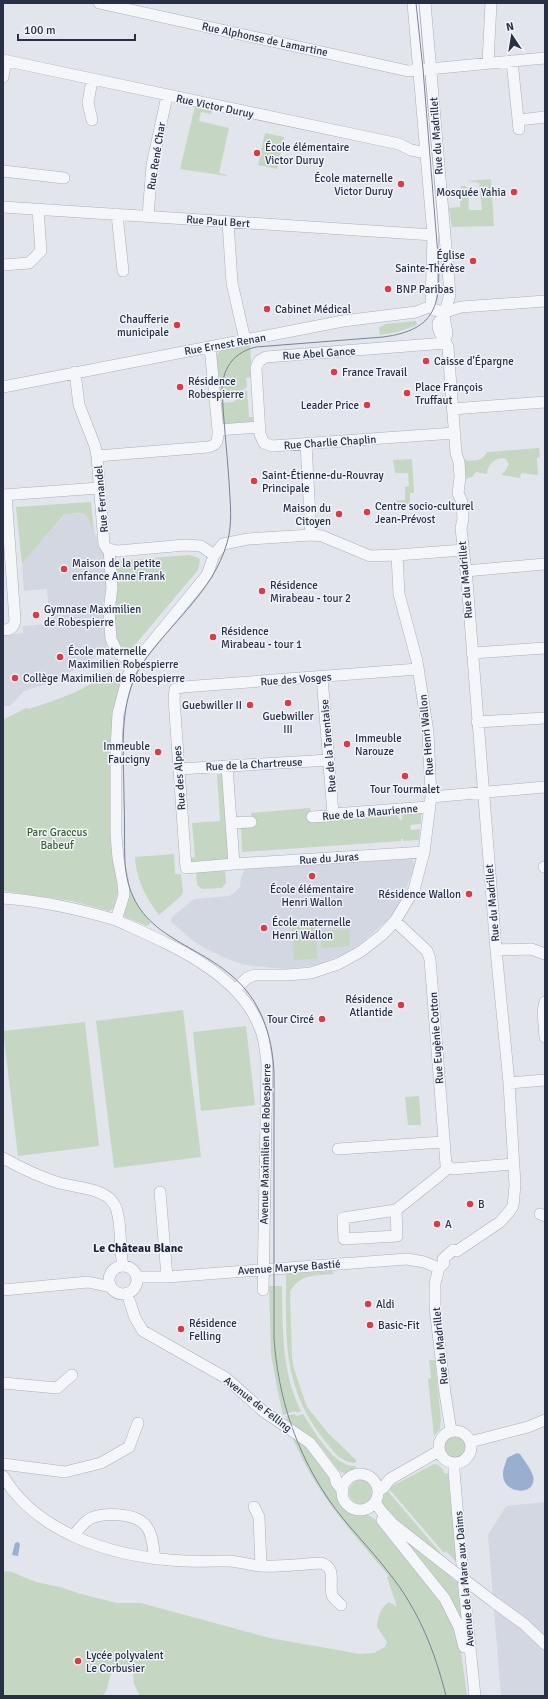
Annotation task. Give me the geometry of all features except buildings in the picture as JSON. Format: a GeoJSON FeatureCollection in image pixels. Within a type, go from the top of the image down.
{"type":"FeatureCollection","features":[{"type":"Feature","properties":{"kind":"street","name":"Rue Alphonse de Lamartine"},"geometry":{"type":"LineString","coordinates":[[99,3],[400,69],[418,70],[545,58]]}},
{"type":"Feature","properties":{"kind":"street","name":"Rue du Madrillet"},"geometry":{"type":"LineString","coordinates":[[413,3],[433,235],[431,306]]}},
{"type":"Feature","properties":{"kind":"street","name":"Rue du Madrillet"},"geometry":{"type":"LineString","coordinates":[[425,3],[450,294],[445,314],[448,334],[445,340],[448,347],[456,453],[453,462],[454,477],[458,490],[456,501],[457,519],[461,528],[466,571],[496,950],[510,1084],[515,1191],[513,1206],[500,1222],[457,1251],[452,1250],[446,1255],[434,1283],[445,1393],[451,1431]]}},
{"type":"Feature","properties":{"kind":"street"},"geometry":{"type":"LineString","coordinates":[[488,63],[491,3]]}},
{"type":"Feature","properties":{"kind":"street"},"geometry":{"type":"LineString","coordinates":[[3,77],[5,60]]}},
{"type":"Feature","properties":{"kind":"street","name":"Rue Victor Duruy"},"geometry":{"type":"LineString","coordinates":[[5,60],[167,96],[399,144],[411,150],[426,153]]}},
{"type":"Feature","properties":{"kind":"street"},"geometry":{"type":"LineString","coordinates":[[512,61],[519,124],[545,117]]}},
{"type":"Feature","properties":{"kind":"street"},"geometry":{"type":"LineString","coordinates":[[92,80],[88,103],[92,120]]}},
{"type":"Feature","properties":{"kind":"street","name":"Rue René Char"},"geometry":{"type":"LineString","coordinates":[[148,216],[152,165],[167,96]]}},
{"type":"Feature","properties":{"kind":"street"},"geometry":{"type":"LineString","coordinates":[[3,171],[64,178]]}},
{"type":"Feature","properties":{"kind":"street","name":"Rue Paul Bert"},"geometry":{"type":"LineString","coordinates":[[3,207],[433,235]]}},
{"type":"Feature","properties":{"kind":"street"},"geometry":{"type":"LineString","coordinates":[[3,265],[29,263],[41,251],[38,209]]}},
{"type":"Feature","properties":{"kind":"street"},"geometry":{"type":"LineString","coordinates":[[117,214],[123,271]]}},
{"type":"Feature","properties":{"kind":"street"},"geometry":{"type":"LineString","coordinates":[[228,222],[232,283],[245,340]]}},
{"type":"Feature","properties":{"kind":"street"},"geometry":{"type":"LineString","coordinates":[[431,306],[434,310],[445,314],[464,307],[545,301]]}},
{"type":"Feature","properties":{"kind":"street","name":"Rue Ernest Renan"},"geometry":{"type":"LineString","coordinates":[[3,387],[343,321],[416,312],[431,306]]}},
{"type":"Feature","properties":{"kind":"street","name":"Rue Abel Gance"},"geometry":{"type":"LineString","coordinates":[[260,428],[256,368],[259,361],[266,357],[445,340]]}},
{"type":"Feature","properties":{"kind":"street"},"geometry":{"type":"LineString","coordinates":[[97,456],[208,447],[216,444],[218,440],[218,430],[210,347]]}},
{"type":"Feature","properties":{"kind":"street","name":"Rue Fernandel"},"geometry":{"type":"LineString","coordinates":[[75,372],[79,405],[95,446],[97,456],[104,544],[107,549],[109,549],[112,588],[109,611],[111,639],[117,652],[134,664]]}},
{"type":"Feature","properties":{"kind":"street"},"geometry":{"type":"LineString","coordinates":[[452,409],[545,402],[545,407]]}},
{"type":"Feature","properties":{"kind":"street"},"geometry":{"type":"LineString","coordinates":[[218,430],[260,428]]}},
{"type":"Feature","properties":{"kind":"street","name":"Rue Charlie Chaplin"},"geometry":{"type":"LineString","coordinates":[[260,428],[261,438],[264,443],[272,446],[454,433]]}},
{"type":"Feature","properties":{"kind":"street"},"geometry":{"type":"LineString","coordinates":[[306,444],[311,535]]}},
{"type":"Feature","properties":{"kind":"street"},"geometry":{"type":"LineString","coordinates":[[8,628],[15,620],[4,495],[99,488]]}},
{"type":"Feature","properties":{"kind":"street"},"geometry":{"type":"LineString","coordinates":[[116,920],[124,895],[116,835],[116,741],[118,714],[121,700],[128,676],[134,664],[207,575],[214,555],[223,544],[248,540],[311,535],[322,536],[370,556],[463,550]]}},
{"type":"Feature","properties":{"kind":"street"},"geometry":{"type":"LineString","coordinates":[[109,549],[118,551],[185,545],[201,546],[214,555]]}},
{"type":"Feature","properties":{"kind":"street","name":"Rue Henri Wallon"},"geometry":{"type":"LineString","coordinates":[[235,990],[247,978],[255,975],[311,973],[338,964],[360,952],[382,935],[395,921],[414,890],[424,852],[430,802],[428,732],[418,670],[399,594],[397,555]]}},
{"type":"Feature","properties":{"kind":"street"},"geometry":{"type":"LineString","coordinates":[[466,571],[545,564]]}},
{"type":"Feature","properties":{"kind":"street"},"geometry":{"type":"LineString","coordinates":[[472,653],[545,648]]}},
{"type":"Feature","properties":{"kind":"street","name":"Rue des Vosges"},"geometry":{"type":"LineString","coordinates":[[175,689],[183,686],[418,670]]}},
{"type":"Feature","properties":{"kind":"street","name":"Rue de la Tarentaise"},"geometry":{"type":"LineString","coordinates":[[322,677],[333,814]]}},
{"type":"Feature","properties":{"kind":"street","name":"Rue des Alpes"},"geometry":{"type":"LineString","coordinates":[[175,689],[174,698],[186,868]]}},
{"type":"Feature","properties":{"kind":"street"},"geometry":{"type":"LineString","coordinates":[[477,722],[545,718]]}},
{"type":"Feature","properties":{"kind":"street","name":"Rue de la Chartreuse"},"geometry":{"type":"LineString","coordinates":[[179,769],[329,760]]}},
{"type":"Feature","properties":{"kind":"street"},"geometry":{"type":"LineString","coordinates":[[227,766],[234,864]]}},
{"type":"Feature","properties":{"kind":"street","name":"Rue de la Maurienne"},"geometry":{"type":"LineString","coordinates":[[312,817],[430,802],[483,792],[545,787]]}},
{"type":"Feature","properties":{"kind":"street"},"geometry":{"type":"LineString","coordinates":[[231,823],[251,822]]}},
{"type":"Feature","properties":{"kind":"street","name":"Rue du Juras"},"geometry":{"type":"LineString","coordinates":[[186,868],[424,852]]}},
{"type":"Feature","properties":{"kind":"street","name":"Avenue Maximilien de Robespierre"},"geometry":{"type":"LineString","coordinates":[[3,898],[32,901],[77,909],[116,920],[171,945],[204,964],[226,981],[235,990],[255,1017],[263,1036],[267,1064],[263,1290]]}},
{"type":"Feature","properties":{"kind":"street","name":"Rue Eugènie Cotton"},"geometry":{"type":"LineString","coordinates":[[395,921],[427,951],[430,959],[446,1165],[449,1166]]}},
{"type":"Feature","properties":{"kind":"street"},"geometry":{"type":"LineString","coordinates":[[496,950],[531,950],[545,954]]}},
{"type":"Feature","properties":{"kind":"street"},"geometry":{"type":"LineString","coordinates":[[545,1002],[543,1011],[545,1037]]}},
{"type":"Feature","properties":{"kind":"street"},"geometry":{"type":"LineString","coordinates":[[510,1084],[545,1080]]}},
{"type":"Feature","properties":{"kind":"street"},"geometry":{"type":"LineString","coordinates":[[338,1149],[444,1142]]}},
{"type":"Feature","properties":{"kind":"street"},"geometry":{"type":"LineString","coordinates":[[3,1158],[33,1173],[58,1183],[99,1193],[110,1199],[118,1216],[123,1266]]}},
{"type":"Feature","properties":{"kind":"street"},"geometry":{"type":"LineString","coordinates":[[396,1210],[397,1236],[344,1239],[343,1218],[396,1210],[449,1166],[453,1169],[514,1164]]}},
{"type":"Feature","properties":{"kind":"street"},"geometry":{"type":"LineString","coordinates":[[160,1192],[167,1277]]}},
{"type":"Feature","properties":{"kind":"street","name":"Avenue Maryse Bastié"},"geometry":{"type":"LineString","coordinates":[[137,1278],[408,1259],[441,1266]]}},
{"type":"Feature","properties":{"kind":"street"},"geometry":{"type":"LineString","coordinates":[[123,1266],[130,1268],[137,1278],[134,1289],[127,1293],[118,1293],[111,1286],[109,1281],[111,1274],[115,1269],[123,1266]]}},
{"type":"Feature","properties":{"kind":"street"},"geometry":{"type":"LineString","coordinates":[[3,1290],[88,1282],[111,1274]]}},
{"type":"Feature","properties":{"kind":"street"},"geometry":{"type":"LineString","coordinates":[[88,1282],[111,1286]]}},
{"type":"Feature","properties":{"kind":"street","name":"Avenue de Felling"},"geometry":{"type":"LineString","coordinates":[[127,1293],[135,1318],[143,1331],[226,1378],[263,1411],[310,1443],[335,1476],[336,1482],[343,1491]]}},
{"type":"Feature","properties":{"kind":"street"},"geometry":{"type":"LineString","coordinates":[[3,1383],[57,1388],[72,1375]]}},
{"type":"Feature","properties":{"kind":"street"},"geometry":{"type":"LineString","coordinates":[[470,1442],[545,1420]]}},
{"type":"Feature","properties":{"kind":"street"},"geometry":{"type":"LineString","coordinates":[[3,1464],[65,1472],[101,1463],[130,1447],[138,1423]]}},
{"type":"Feature","properties":{"kind":"street"},"geometry":{"type":"LineString","coordinates":[[451,1431],[465,1434],[470,1442],[469,1455],[463,1461],[454,1463],[445,1460],[439,1451],[442,1436],[451,1431]]}},
{"type":"Feature","properties":{"kind":"street"},"geometry":{"type":"LineString","coordinates":[[366,1509],[376,1491],[383,1488],[390,1479],[439,1451]]}},
{"type":"Feature","properties":{"kind":"street","name":"Avenue de la Mare aux Daims"},"geometry":{"type":"LineString","coordinates":[[454,1463],[464,1588],[475,1696]]}},
{"type":"Feature","properties":{"kind":"street"},"geometry":{"type":"LineString","coordinates":[[335,1476],[339,1475],[349,1479]]}},
{"type":"Feature","properties":{"kind":"street"},"geometry":{"type":"LineString","coordinates":[[393,1524],[382,1520],[366,1509],[356,1510],[347,1504],[344,1500],[343,1491],[346,1482],[349,1479],[360,1475],[370,1477],[376,1491],[381,1511],[393,1524],[524,1624],[545,1644]]}},
{"type":"Feature","properties":{"kind":"street"},"geometry":{"type":"LineString","coordinates":[[3,1476],[18,1496],[52,1525],[73,1536],[122,1552],[155,1559],[195,1562],[241,1562],[261,1566],[321,1563],[326,1565],[332,1573],[332,1596],[341,1605]]}},
{"type":"Feature","properties":{"kind":"street"},"geometry":{"type":"LineString","coordinates":[[254,1507],[259,1517],[261,1566]]}},
{"type":"Feature","properties":{"kind":"street"},"geometry":{"type":"LineString","coordinates":[[73,1536],[87,1520],[94,1516],[106,1515],[134,1517],[141,1520],[149,1530],[155,1559]]}},
{"type":"Feature","properties":{"kind":"street"},"geometry":{"type":"LineString","coordinates":[[382,1520],[451,1608],[462,1637],[475,1696]]}},
{"type":"Feature","properties":{"kind":"shaded area"},"geometry":{"type":"Polygon","coordinates":[[[70,513],[85,514],[105,556],[107,574],[103,574],[103,580],[106,580],[106,591],[103,603],[107,650],[64,676],[44,685],[24,691],[10,706],[3,706],[3,635],[23,633],[23,626],[50,624],[47,589],[24,591],[22,564],[64,516],[70,513]]]}},
{"type":"Feature","properties":{"kind":"shaded area"},"geometry":{"type":"Polygon","coordinates":[[[410,857],[415,864],[410,879],[402,898],[389,919],[347,953],[317,965],[286,969],[245,965],[227,959],[203,947],[193,941],[171,922],[172,917],[194,899],[229,896],[233,894],[240,887],[241,877],[245,869],[410,857]]]}},
{"type":"Feature","properties":{"kind":"shaded area"},"geometry":{"type":"Polygon","coordinates":[[[545,1502],[545,1696],[501,1696],[488,1535],[506,1506],[545,1502]]]}},
{"type":"Feature","properties":{"kind":"green space"},"geometry":{"type":"Polygon","coordinates":[[[195,106],[212,110],[211,114],[201,112],[199,121],[229,128],[219,173],[227,176],[180,169],[195,106]]]}},
{"type":"Feature","properties":{"kind":"green space"},"geometry":{"type":"Polygon","coordinates":[[[265,133],[284,137],[277,169],[258,165],[265,133]]]}},
{"type":"Feature","properties":{"kind":"green space"},"geometry":{"type":"Polygon","coordinates":[[[491,179],[494,226],[452,227],[449,208],[460,207],[461,186],[468,188],[469,210],[482,210],[479,183],[467,181],[491,179]]]}},
{"type":"Feature","properties":{"kind":"green space"},"geometry":{"type":"Polygon","coordinates":[[[416,321],[417,325],[397,332],[380,335],[379,328],[385,324],[416,321]]]}},
{"type":"Feature","properties":{"kind":"green space"},"geometry":{"type":"Polygon","coordinates":[[[250,345],[252,377],[246,378],[247,387],[232,398],[219,399],[216,356],[220,351],[250,345]]]}},
{"type":"Feature","properties":{"kind":"green space"},"geometry":{"type":"Polygon","coordinates":[[[247,390],[249,417],[255,417],[253,423],[223,425],[219,403],[233,402],[247,390]]]}},
{"type":"Feature","properties":{"kind":"green space"},"geometry":{"type":"Polygon","coordinates":[[[539,448],[540,457],[537,458],[538,475],[521,473],[520,478],[501,475],[509,464],[506,459],[503,458],[496,460],[491,464],[487,470],[487,474],[476,472],[472,477],[465,479],[464,460],[474,461],[483,458],[487,452],[539,448]]]}},
{"type":"Feature","properties":{"kind":"green space"},"geometry":{"type":"Polygon","coordinates":[[[412,459],[414,493],[410,493],[410,505],[395,506],[392,501],[405,500],[405,487],[409,486],[408,473],[395,473],[393,460],[412,459]]]}},
{"type":"Feature","properties":{"kind":"green space"},"geometry":{"type":"Polygon","coordinates":[[[91,502],[94,533],[85,514],[77,513],[64,515],[22,564],[16,507],[91,502]]]}},
{"type":"Feature","properties":{"kind":"green space"},"geometry":{"type":"Polygon","coordinates":[[[189,555],[199,558],[200,561],[198,570],[129,652],[115,639],[113,610],[117,578],[116,561],[189,555]]]}},
{"type":"Feature","properties":{"kind":"green space","name":"Parc Graccus Babeuf"},"geometry":{"type":"Polygon","coordinates":[[[109,672],[116,679],[121,679],[113,712],[110,756],[111,836],[118,892],[114,908],[109,911],[72,901],[3,891],[3,720],[26,708],[29,709],[71,694],[91,684],[109,672]]]}},
{"type":"Feature","properties":{"kind":"green space"},"geometry":{"type":"Polygon","coordinates":[[[217,774],[224,774],[228,859],[189,862],[188,858],[195,857],[192,823],[220,821],[217,774]]]}},
{"type":"Feature","properties":{"kind":"green space"},"geometry":{"type":"Polygon","coordinates":[[[310,808],[312,822],[397,816],[402,821],[402,812],[421,813],[421,824],[410,825],[411,830],[420,829],[419,840],[403,841],[403,839],[401,839],[401,841],[242,852],[241,823],[252,822],[251,813],[310,808]]]}},
{"type":"Feature","properties":{"kind":"green space"},"geometry":{"type":"Polygon","coordinates":[[[174,854],[175,874],[181,874],[183,892],[181,896],[159,915],[142,888],[137,873],[135,857],[174,854]]]}},
{"type":"Feature","properties":{"kind":"green space"},"geometry":{"type":"Polygon","coordinates":[[[225,871],[226,883],[222,888],[202,889],[197,885],[196,872],[225,871]]]}},
{"type":"Feature","properties":{"kind":"green space"},"geometry":{"type":"Polygon","coordinates":[[[128,886],[140,909],[151,923],[147,926],[125,917],[123,914],[128,886]]]}},
{"type":"Feature","properties":{"kind":"green space"},"geometry":{"type":"Polygon","coordinates":[[[316,924],[317,959],[294,960],[292,925],[316,924]]]}},
{"type":"Feature","properties":{"kind":"green space"},"geometry":{"type":"Polygon","coordinates":[[[349,929],[350,946],[321,948],[320,931],[349,929]]]}},
{"type":"Feature","properties":{"kind":"green space"},"geometry":{"type":"Polygon","coordinates":[[[183,1010],[201,1157],[114,1168],[96,1021],[183,1010]]]}},
{"type":"Feature","properties":{"kind":"green space"},"geometry":{"type":"Polygon","coordinates":[[[85,1022],[99,1146],[18,1156],[3,1031],[85,1022]]]}},
{"type":"Feature","properties":{"kind":"green space"},"geometry":{"type":"Polygon","coordinates":[[[246,1026],[255,1105],[201,1111],[193,1032],[246,1026]]]}},
{"type":"Feature","properties":{"kind":"green space"},"geometry":{"type":"Polygon","coordinates":[[[419,1096],[421,1125],[408,1125],[405,1097],[419,1096]]]}},
{"type":"Feature","properties":{"kind":"green space"},"geometry":{"type":"Polygon","coordinates":[[[332,1271],[334,1274],[303,1278],[298,1281],[290,1292],[292,1358],[294,1369],[307,1407],[329,1434],[356,1460],[356,1463],[346,1461],[338,1456],[311,1421],[301,1401],[289,1362],[286,1320],[286,1274],[332,1271]]]}},
{"type":"Feature","properties":{"kind":"green space"},"geometry":{"type":"Polygon","coordinates":[[[269,1286],[282,1286],[284,1350],[286,1365],[294,1396],[301,1411],[297,1413],[296,1411],[283,1415],[277,1388],[271,1354],[269,1286]]]}},
{"type":"Feature","properties":{"kind":"green space"},"geometry":{"type":"Polygon","coordinates":[[[429,1360],[435,1360],[441,1420],[440,1429],[434,1436],[428,1379],[431,1378],[429,1360]]]}},
{"type":"Feature","properties":{"kind":"green space"},"geometry":{"type":"Polygon","coordinates":[[[295,1414],[296,1416],[303,1414],[332,1455],[348,1465],[356,1466],[353,1471],[347,1474],[339,1471],[311,1436],[288,1422],[286,1416],[295,1414]]]}},
{"type":"Feature","properties":{"kind":"green space"},"geometry":{"type":"Polygon","coordinates":[[[450,1436],[458,1436],[465,1443],[465,1451],[458,1458],[450,1458],[443,1451],[443,1443],[450,1436]]]}},
{"type":"Feature","properties":{"kind":"green space"},"geometry":{"type":"Polygon","coordinates":[[[292,1437],[312,1452],[338,1492],[344,1506],[354,1514],[368,1515],[378,1521],[444,1601],[460,1644],[467,1696],[140,1696],[134,1684],[133,1672],[129,1668],[123,1667],[111,1673],[107,1689],[103,1696],[3,1696],[3,1571],[12,1572],[36,1582],[60,1587],[81,1594],[117,1603],[141,1603],[270,1638],[360,1654],[374,1653],[385,1647],[387,1642],[377,1627],[379,1616],[383,1607],[389,1602],[397,1607],[387,1577],[389,1576],[347,1527],[323,1494],[312,1477],[292,1437]]]}},
{"type":"Feature","properties":{"kind":"green space"},"geometry":{"type":"Polygon","coordinates":[[[434,1464],[441,1467],[445,1474],[448,1473],[457,1563],[446,1551],[444,1553],[390,1490],[390,1487],[434,1464]]]}},
{"type":"Feature","properties":{"kind":"green space"},"geometry":{"type":"Polygon","coordinates":[[[361,1480],[369,1484],[373,1492],[369,1500],[361,1504],[353,1500],[349,1492],[353,1484],[361,1480]]]}},
{"type":"Feature","properties":{"kind":"green space"},"geometry":{"type":"Polygon","coordinates":[[[386,1489],[442,1556],[387,1513],[382,1502],[386,1489]]]}},
{"type":"Feature","properties":{"kind":"green space"},"geometry":{"type":"Polygon","coordinates":[[[399,1535],[458,1583],[463,1624],[399,1535]]]}},
{"type":"Feature","properties":{"kind":"water"},"geometry":{"type":"Polygon","coordinates":[[[517,1453],[520,1454],[533,1476],[533,1483],[530,1487],[520,1491],[508,1486],[504,1481],[503,1473],[507,1458],[517,1453]]]}},
{"type":"Feature","properties":{"kind":"water"},"geometry":{"type":"Polygon","coordinates":[[[18,1542],[20,1544],[18,1556],[12,1555],[15,1543],[18,1542]]]}},
{"type":"Feature","properties":{"kind":"tram line"},"geometry":{"type":"LineString","coordinates":[[416,3],[423,69],[438,256],[439,273],[436,301],[432,312],[425,321],[415,328],[401,333],[383,337],[256,347],[242,352],[228,366],[223,379],[222,387],[231,520],[229,535],[220,561],[212,577],[190,606],[153,649],[142,664],[134,679],[125,712],[123,747],[124,814],[125,864],[130,887],[138,906],[150,920],[164,932],[231,975],[250,996],[263,1019],[271,1045],[274,1072],[274,1338],[276,1360],[284,1403],[298,1443],[317,1482],[336,1510],[382,1564],[409,1601],[431,1647],[446,1696]]}},
{"type":"Feature","properties":{"kind":"place","name":"École élémentaire Victor Duruy"},"geometry":{"type":"Point","coordinates":[257,153]}},
{"type":"Feature","properties":{"kind":"place","name":"École maternelle Victor Duruy"},"geometry":{"type":"Point","coordinates":[401,184]}},
{"type":"Feature","properties":{"kind":"place","name":"Mosquée Yahia"},"geometry":{"type":"Point","coordinates":[514,192]}},
{"type":"Feature","properties":{"kind":"place","name":"Église Sainte-Thérèse"},"geometry":{"type":"Point","coordinates":[473,261]}},
{"type":"Feature","properties":{"kind":"place","name":"BNP Paribas"},"geometry":{"type":"Point","coordinates":[388,289]}},
{"type":"Feature","properties":{"kind":"place","name":"Cabinet Médical"},"geometry":{"type":"Point","coordinates":[267,309]}},
{"type":"Feature","properties":{"kind":"place","name":"Chaufferie municipale"},"geometry":{"type":"Point","coordinates":[177,325]}},
{"type":"Feature","properties":{"kind":"place","name":"Caisse d'Épargne"},"geometry":{"type":"Point","coordinates":[426,361]}},
{"type":"Feature","properties":{"kind":"place","name":"France Travail"},"geometry":{"type":"Point","coordinates":[334,372]}},
{"type":"Feature","properties":{"kind":"place","name":"Résidence Robespierre"},"geometry":{"type":"Point","coordinates":[180,387]}},
{"type":"Feature","properties":{"kind":"place","name":"Place François Truffaut"},"geometry":{"type":"Point","coordinates":[407,393]}},
{"type":"Feature","properties":{"kind":"place","name":"Leader Price"},"geometry":{"type":"Point","coordinates":[367,405]}},
{"type":"Feature","properties":{"kind":"place","name":"Saint-Étienne-du-Rouvray Principale"},"geometry":{"type":"Point","coordinates":[254,481]}},
{"type":"Feature","properties":{"kind":"place","name":"Centre socio-culturel Jean-Prévost"},"geometry":{"type":"Point","coordinates":[367,512]}},
{"type":"Feature","properties":{"kind":"place","name":"Maison du Citoyen"},"geometry":{"type":"Point","coordinates":[339,514]}},
{"type":"Feature","properties":{"kind":"place","name":"Maison de la petite enfance Anne Frank"},"geometry":{"type":"Point","coordinates":[64,569]}},
{"type":"Feature","properties":{"kind":"place","name":"Résidence Mirabeau - tour 2"},"geometry":{"type":"Point","coordinates":[262,591]}},
{"type":"Feature","properties":{"kind":"place","name":"Gymnase Maximilien de Robespierre"},"geometry":{"type":"Point","coordinates":[36,615]}},
{"type":"Feature","properties":{"kind":"place","name":"Résidence Mirabeau - tour 1"},"geometry":{"type":"Point","coordinates":[213,637]}},
{"type":"Feature","properties":{"kind":"place","name":"École maternelle Maximilien Robespierre"},"geometry":{"type":"Point","coordinates":[60,657]}},
{"type":"Feature","properties":{"kind":"place","name":"Collège Maximilien de Robespierre"},"geometry":{"type":"Point","coordinates":[15,678]}},
{"type":"Feature","properties":{"kind":"place","name":"Guebwiller III"},"geometry":{"type":"Point","coordinates":[288,703]}},
{"type":"Feature","properties":{"kind":"place","name":"Guebwiller II"},"geometry":{"type":"Point","coordinates":[250,705]}},
{"type":"Feature","properties":{"kind":"place","name":"Immeuble Narouze"},"geometry":{"type":"Point","coordinates":[347,744]}},
{"type":"Feature","properties":{"kind":"place","name":"Immeuble Faucigny"},"geometry":{"type":"Point","coordinates":[158,752]}},
{"type":"Feature","properties":{"kind":"place","name":"Tour Tourmalet"},"geometry":{"type":"Point","coordinates":[405,776]}},
{"type":"Feature","properties":{"kind":"place","name":"École élémentaire Henri Wallon"},"geometry":{"type":"Point","coordinates":[312,876]}},
{"type":"Feature","properties":{"kind":"place","name":"Résidence Wallon"},"geometry":{"type":"Point","coordinates":[469,894]}},
{"type":"Feature","properties":{"kind":"place","name":"École maternelle Henri Wallon"},"geometry":{"type":"Point","coordinates":[264,928]}},
{"type":"Feature","properties":{"kind":"place","name":"Résidence Atlantide"},"geometry":{"type":"Point","coordinates":[401,1005]}},
{"type":"Feature","properties":{"kind":"place","name":"Tour Circé"},"geometry":{"type":"Point","coordinates":[322,1019]}},
{"type":"Feature","properties":{"kind":"place","name":"B"},"geometry":{"type":"Point","coordinates":[470,1204]}},
{"type":"Feature","properties":{"kind":"place","name":"A"},"geometry":{"type":"Point","coordinates":[437,1224]}},
{"type":"Feature","properties":{"kind":"place","name":"Aldi"},"geometry":{"type":"Point","coordinates":[368,1304]}},
{"type":"Feature","properties":{"kind":"place","name":"Basic-Fit"},"geometry":{"type":"Point","coordinates":[370,1325]}},
{"type":"Feature","properties":{"kind":"place","name":"Résidence Felling"},"geometry":{"type":"Point","coordinates":[181,1329]}},
{"type":"Feature","properties":{"kind":"place","name":"Lycée polyvalent Le Corbusier"},"geometry":{"type":"Point","coordinates":[78,1661]}},
{"type":"Feature","properties":{"kind":"district","name":"Le Château Blanc"},"geometry":{"type":"Point","coordinates":[138,1248]}}]}
